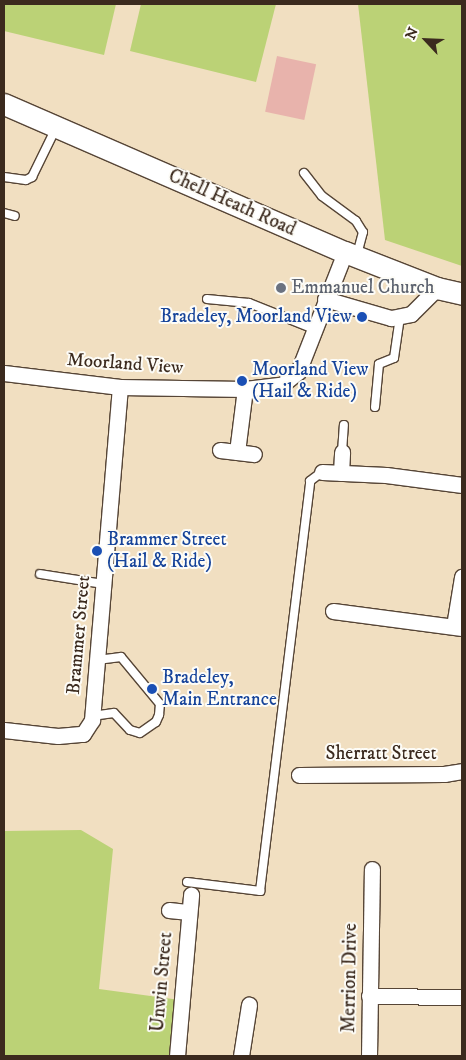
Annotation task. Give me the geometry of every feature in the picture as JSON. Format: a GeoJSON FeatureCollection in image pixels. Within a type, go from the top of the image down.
{"type":"FeatureCollection","features":[{"type":"Feature","properties":{"kind":"street","name":"Chell Heath Road"},"geometry":{"type":"LineString","coordinates":[[4,104],[351,254],[438,288],[462,294]]}},
{"type":"Feature","properties":{"kind":"street","name":"Moorland View"},"geometry":{"type":"LineString","coordinates":[[4,373],[120,387],[245,389],[283,384],[298,372],[325,299],[351,254]]}},
{"type":"Feature","properties":{"kind":"street"},"geometry":{"type":"LineString","coordinates":[[325,299],[390,318],[411,314],[438,288]]}},
{"type":"Feature","properties":{"kind":"street","name":"Brammer Street"},"geometry":{"type":"LineString","coordinates":[[4,730],[58,736],[83,734],[92,716],[120,387]]}},
{"type":"Feature","properties":{"kind":"street"},"geometry":{"type":"LineString","coordinates":[[237,452],[245,389]]}},
{"type":"Feature","properties":{"kind":"street"},"geometry":{"type":"LineString","coordinates":[[220,450],[254,454]]}},
{"type":"Feature","properties":{"kind":"street"},"geometry":{"type":"LineString","coordinates":[[341,473],[342,452]]}},
{"type":"Feature","properties":{"kind":"street"},"geometry":{"type":"LineString","coordinates":[[322,472],[386,475],[462,486]]}},
{"type":"Feature","properties":{"kind":"street"},"geometry":{"type":"LineString","coordinates":[[333,611],[458,627],[462,577]]}},
{"type":"Feature","properties":{"kind":"street","name":"Sherratt Street"},"geometry":{"type":"LineString","coordinates":[[299,775],[444,774],[462,771]]}},
{"type":"Feature","properties":{"kind":"street","name":"Merrion Drive"},"geometry":{"type":"LineString","coordinates":[[369,1056],[364,899],[372,869]]}},
{"type":"Feature","properties":{"kind":"street","name":"Unwin Street"},"geometry":{"type":"LineString","coordinates":[[177,1056],[189,912],[189,889]]}},
{"type":"Feature","properties":{"kind":"street","name":"Unwin Street"},"geometry":{"type":"LineString","coordinates":[[169,910],[189,912]]}},
{"type":"Feature","properties":{"kind":"street"},"geometry":{"type":"LineString","coordinates":[[368,996],[462,997]]}},
{"type":"Feature","properties":{"kind":"street"},"geometry":{"type":"LineString","coordinates":[[241,1056],[250,1005]]}},
{"type":"Feature","properties":{"kind":"lane"},"geometry":{"type":"LineString","coordinates":[[4,178],[26,180],[32,177],[57,126]]}},
{"type":"Feature","properties":{"kind":"lane"},"geometry":{"type":"LineString","coordinates":[[304,173],[322,196],[356,221],[363,232],[351,254]]}},
{"type":"Feature","properties":{"kind":"lane"},"geometry":{"type":"LineString","coordinates":[[4,213],[15,216]]}},
{"type":"Feature","properties":{"kind":"lane"},"geometry":{"type":"LineString","coordinates":[[206,299],[249,303],[314,329]]}},
{"type":"Feature","properties":{"kind":"lane"},"geometry":{"type":"LineString","coordinates":[[375,408],[379,364],[394,358],[400,317]]}},
{"type":"Feature","properties":{"kind":"lane"},"geometry":{"type":"LineString","coordinates":[[342,452],[344,425]]}},
{"type":"Feature","properties":{"kind":"lane"},"geometry":{"type":"LineString","coordinates":[[189,889],[260,890],[310,482],[322,472]]}},
{"type":"Feature","properties":{"kind":"lane"},"geometry":{"type":"LineString","coordinates":[[40,574],[104,584]]}},
{"type":"Feature","properties":{"kind":"lane"},"geometry":{"type":"LineString","coordinates":[[92,716],[114,713],[130,730],[140,733],[156,722],[160,715],[160,704],[121,657],[98,660]]}},
{"type":"Feature","properties":{"kind":"green space"},"geometry":{"type":"Polygon","coordinates":[[[4,4],[116,4],[104,55],[4,31],[4,4]]]}},
{"type":"Feature","properties":{"kind":"green space"},"geometry":{"type":"Polygon","coordinates":[[[141,4],[276,4],[256,82],[130,51],[141,4]]]}},
{"type":"Feature","properties":{"kind":"green space"},"geometry":{"type":"Polygon","coordinates":[[[358,4],[462,4],[462,266],[385,240],[358,4]]]}},
{"type":"Feature","properties":{"kind":"green space"},"geometry":{"type":"Polygon","coordinates":[[[81,830],[113,849],[99,989],[180,1000],[178,1056],[4,1056],[4,831],[81,830]]]}},
{"type":"Feature","properties":{"kind":"building"},"geometry":{"type":"Polygon","coordinates":[[[277,56],[316,64],[304,120],[265,112],[277,56]]]}},
{"type":"Feature","properties":{"kind":"place","name":"Emmanuel Church"},"geometry":{"type":"Point","coordinates":[281,288]}},
{"type":"Feature","properties":{"kind":"place","name":"Bradeley, Moorland View"},"geometry":{"type":"Point","coordinates":[362,317]}},
{"type":"Feature","properties":{"kind":"place","name":"Moorland View (Hail & Ride)"},"geometry":{"type":"Point","coordinates":[242,381]}},
{"type":"Feature","properties":{"kind":"place","name":"Brammer Street (Hail & Ride)"},"geometry":{"type":"Point","coordinates":[97,551]}},
{"type":"Feature","properties":{"kind":"place","name":"Bradeley, Main Entrance"},"geometry":{"type":"Point","coordinates":[152,689]}}]}
